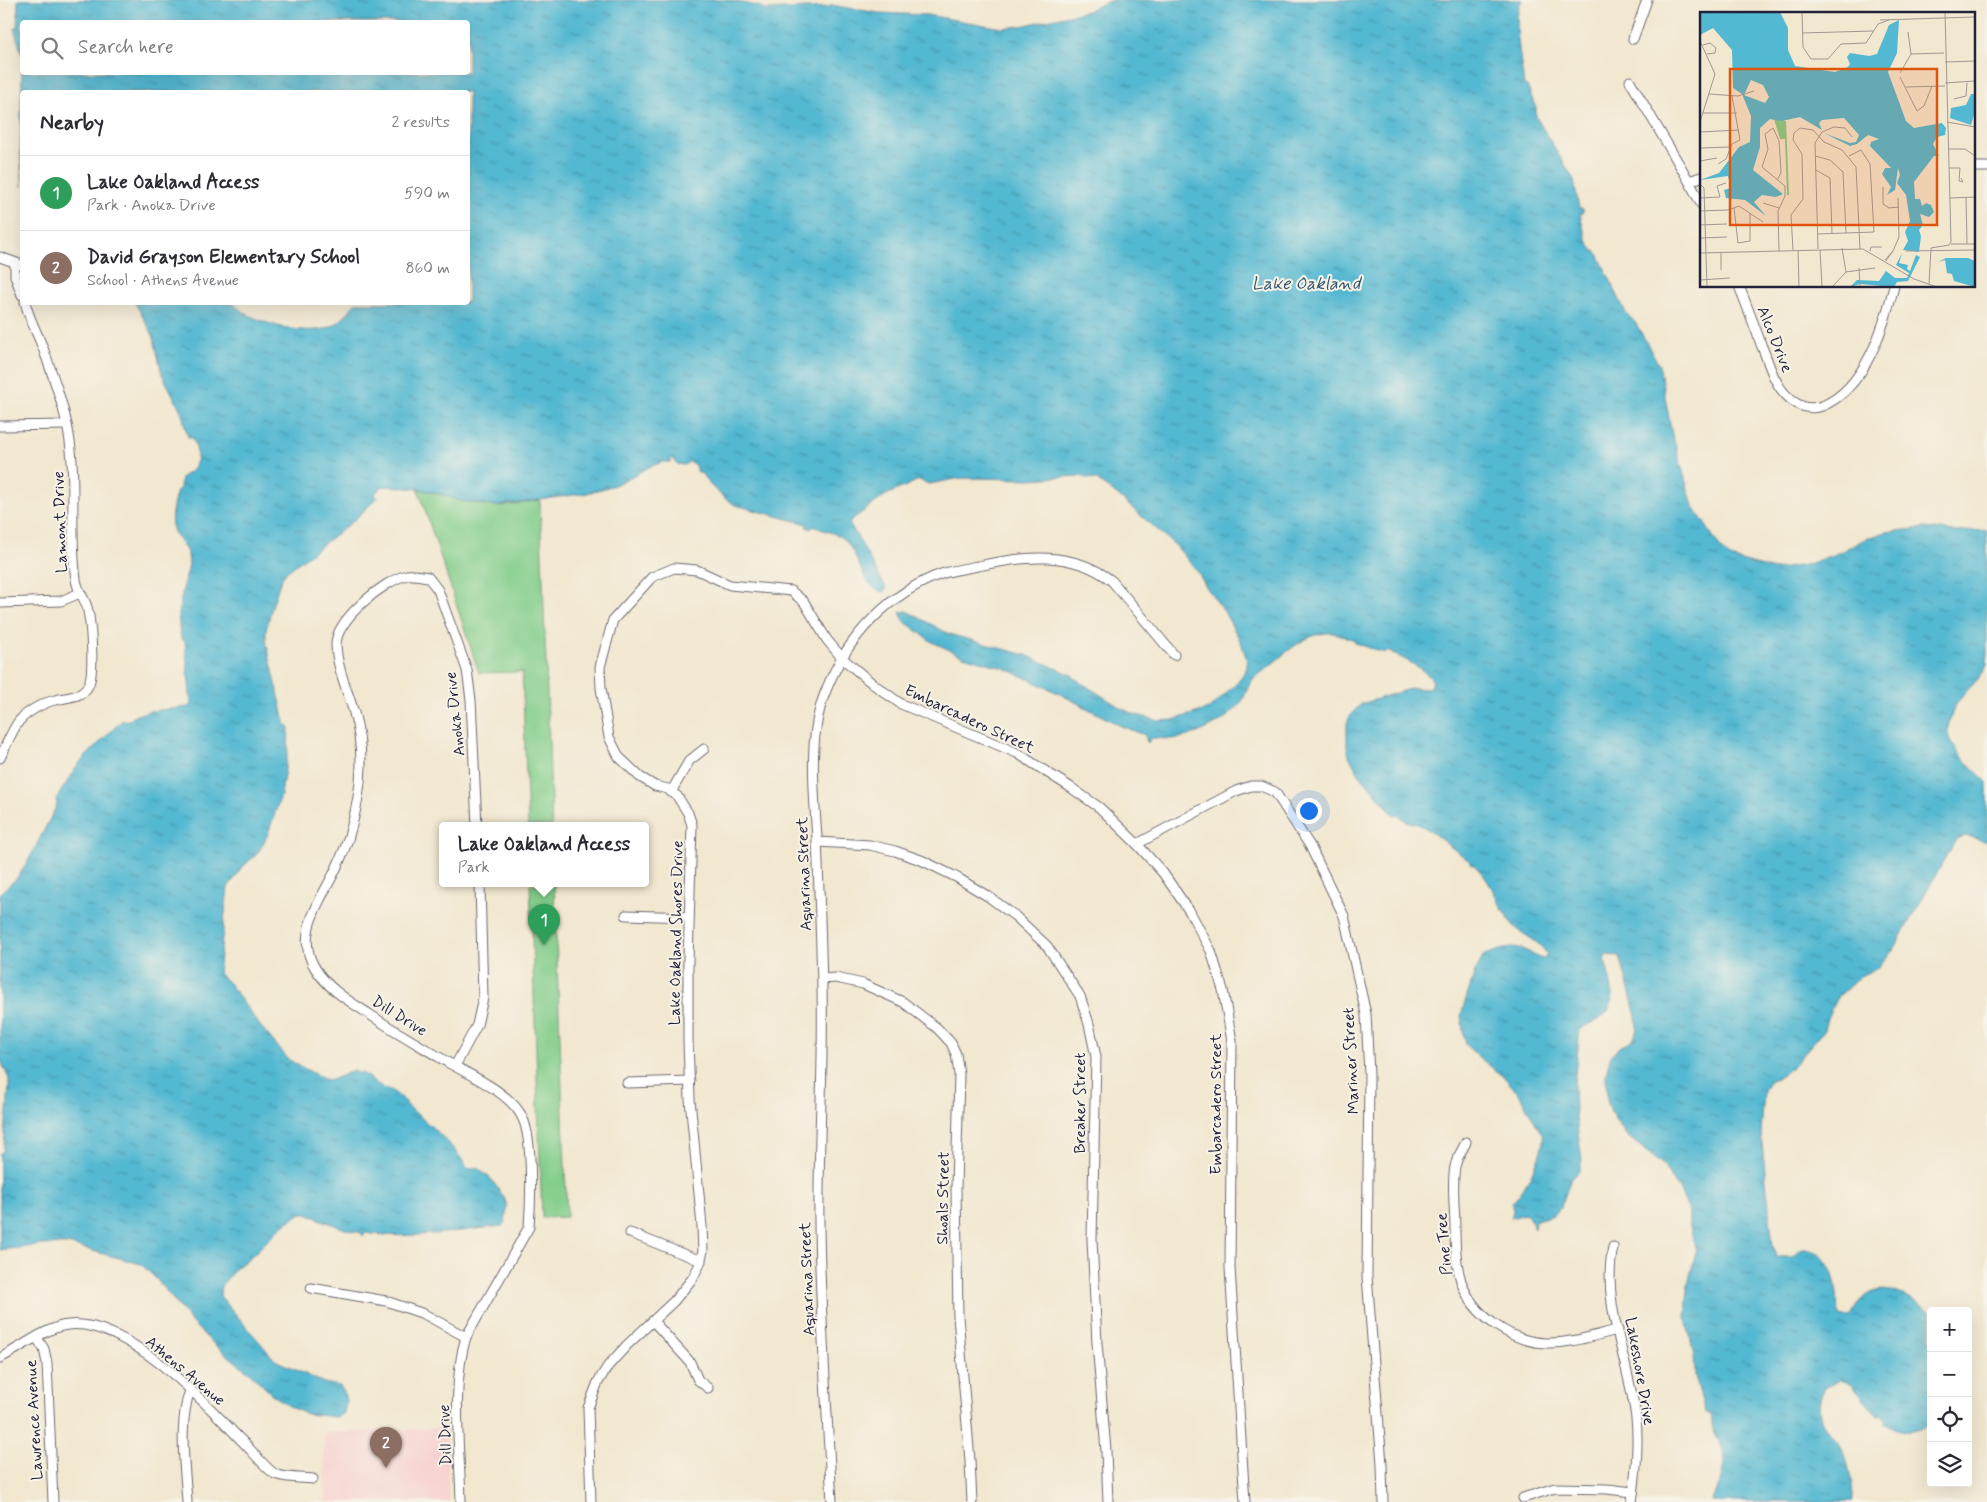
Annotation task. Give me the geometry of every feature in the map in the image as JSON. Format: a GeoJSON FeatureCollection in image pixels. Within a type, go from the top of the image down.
{"type":"FeatureCollection","features":[{"type":"Feature","properties":{"kind":"street"},"geometry":{"type":"LineString","coordinates":[[1633,39],[1647,0]]}},
{"type":"Feature","properties":{"kind":"street"},"geometry":{"type":"LineString","coordinates":[[1630,81],[1700,202]]}},
{"type":"Feature","properties":{"kind":"street"},"geometry":{"type":"LineString","coordinates":[[1974,167],[1987,167]]}},
{"type":"Feature","properties":{"kind":"street"},"geometry":{"type":"LineString","coordinates":[[1689,181],[1700,177]]}},
{"type":"Feature","properties":{"kind":"street"},"geometry":{"type":"LineString","coordinates":[[0,257],[19,264],[15,276],[20,290]]}},
{"type":"Feature","properties":{"kind":"street","name":"Alco Drive"},"geometry":{"type":"LineString","coordinates":[[1741,288],[1774,378],[1785,394],[1799,406],[1819,407],[1829,403],[1843,393],[1866,363],[1886,318],[1894,288]]}},
{"type":"Feature","properties":{"kind":"street","name":"Lamont Drive"},"geometry":{"type":"LineString","coordinates":[[1,755],[19,721],[26,715],[45,704],[81,694],[90,684],[91,640],[89,615],[87,605],[76,582],[74,568],[72,452],[67,425],[55,385],[26,305]]}},
{"type":"Feature","properties":{"kind":"street"},"geometry":{"type":"LineString","coordinates":[[0,426],[67,425]]}},
{"type":"Feature","properties":{"kind":"street","name":"Aquarina Street"},"geometry":{"type":"LineString","coordinates":[[832,1502],[821,1311],[819,1221],[822,979],[815,755],[818,715],[826,688],[847,648],[882,610],[914,587],[947,572],[1000,561],[1051,557],[1083,564],[1100,571],[1112,581],[1174,655]]}},
{"type":"Feature","properties":{"kind":"street","name":"Lake Oakland Shores Drive"},"geometry":{"type":"LineString","coordinates":[[591,1502],[588,1408],[598,1382],[608,1366],[626,1345],[674,1302],[692,1279],[701,1261],[702,1226],[694,1155],[690,1081],[688,961],[692,825],[684,805],[671,792],[640,777],[619,757],[609,738],[601,688],[600,667],[613,620],[652,577],[674,568],[697,570],[730,585],[791,591],[804,602],[842,658]]}},
{"type":"Feature","properties":{"kind":"street","name":"Dill Drive"},"geometry":{"type":"LineString","coordinates":[[428,577],[408,575],[393,581],[357,607],[338,630],[336,643],[338,660],[360,739],[362,770],[358,802],[348,839],[333,874],[313,912],[308,933],[308,948],[310,960],[316,970],[335,992],[390,1028],[484,1082],[510,1102],[523,1118],[530,1168],[529,1227],[466,1337],[460,1357],[458,1372],[461,1502]]}},
{"type":"Feature","properties":{"kind":"street","name":"Anoka Drive"},"geometry":{"type":"LineString","coordinates":[[428,577],[438,590],[467,670],[472,718],[477,822]]}},
{"type":"Feature","properties":{"kind":"street"},"geometry":{"type":"LineString","coordinates":[[0,603],[61,601],[80,593]]}},
{"type":"Feature","properties":{"kind":"street","name":"Embarcadero Street"},"geometry":{"type":"LineString","coordinates":[[842,658],[901,704],[1017,753],[1100,808],[1137,844],[1163,873],[1190,912],[1211,951],[1223,990],[1232,1040],[1230,1268],[1245,1502]]}},
{"type":"Feature","properties":{"kind":"street"},"geometry":{"type":"LineString","coordinates":[[671,792],[689,761],[704,749]]}},
{"type":"Feature","properties":{"kind":"street","name":"Mariner Street"},"geometry":{"type":"LineString","coordinates":[[1137,844],[1236,791],[1251,786],[1261,786],[1275,792],[1310,846],[1344,916],[1366,1014],[1369,1074],[1367,1276],[1382,1464],[1383,1502]]}},
{"type":"Feature","properties":{"kind":"street","name":"Breaker Street"},"geometry":{"type":"LineString","coordinates":[[817,842],[870,845],[895,851],[921,860],[956,877],[989,897],[1015,916],[1047,946],[1080,996],[1089,1024],[1096,1057],[1092,1239],[1108,1502]]}},
{"type":"Feature","properties":{"kind":"street"},"geometry":{"type":"LineString","coordinates":[[455,1066],[477,1024],[483,998],[480,887]]}},
{"type":"Feature","properties":{"kind":"street"},"geometry":{"type":"LineString","coordinates":[[626,915],[689,917]]}},
{"type":"Feature","properties":{"kind":"street","name":"Shoals Street"},"geometry":{"type":"LineString","coordinates":[[822,979],[836,978],[863,984],[904,1002],[937,1028],[951,1043],[956,1054],[958,1074],[956,1188],[958,1316],[972,1502]]}},
{"type":"Feature","properties":{"kind":"street"},"geometry":{"type":"LineString","coordinates":[[627,1084],[690,1081]]}},
{"type":"Feature","properties":{"kind":"street","name":"Pine Tree"},"geometry":{"type":"LineString","coordinates":[[1466,1142],[1456,1164],[1455,1232],[1462,1282],[1470,1298],[1488,1320],[1502,1330],[1530,1341],[1561,1342],[1618,1330]]}},
{"type":"Feature","properties":{"kind":"street"},"geometry":{"type":"LineString","coordinates":[[630,1233],[701,1261]]}},
{"type":"Feature","properties":{"kind":"street","name":"Lakeshore Drive"},"geometry":{"type":"LineString","coordinates":[[1612,1246],[1610,1280],[1618,1330],[1636,1416],[1638,1448],[1632,1497]]}},
{"type":"Feature","properties":{"kind":"street"},"geometry":{"type":"LineString","coordinates":[[311,1288],[386,1301],[424,1314],[466,1337]]}},
{"type":"Feature","properties":{"kind":"street"},"geometry":{"type":"LineString","coordinates":[[653,1321],[690,1362],[698,1380],[708,1388]]}},
{"type":"Feature","properties":{"kind":"street","name":"Athens Avenue"},"geometry":{"type":"LineString","coordinates":[[0,1358],[53,1329],[67,1325],[83,1324],[119,1335],[151,1356],[190,1390],[222,1419],[275,1474],[313,1479]]}},
{"type":"Feature","properties":{"kind":"street","name":"Lawrence Avenue"},"geometry":{"type":"LineString","coordinates":[[38,1338],[44,1348],[47,1363],[53,1502]]}},
{"type":"Feature","properties":{"kind":"street"},"geometry":{"type":"LineString","coordinates":[[187,1502],[184,1428],[185,1404],[190,1390]]}},
{"type":"Feature","properties":{"kind":"street"},"geometry":{"type":"LineString","coordinates":[[1523,1498],[1555,1488],[1607,1489],[1632,1497]]}},
{"type":"Feature","properties":{"kind":"shaded area"},"geometry":{"type":"Polygon","coordinates":[[[446,1428],[449,1502],[326,1502],[323,1433],[446,1428]]]}},
{"type":"Feature","properties":{"kind":"green space"},"geometry":{"type":"Polygon","coordinates":[[[418,489],[468,502],[498,506],[540,500],[552,822],[528,822],[522,672],[479,673],[418,489]]]}},
{"type":"Feature","properties":{"kind":"green space"},"geometry":{"type":"Polygon","coordinates":[[[530,887],[554,887],[567,1217],[542,1218],[530,887]]]}},
{"type":"Feature","properties":{"kind":"water","name":"Lake Oakland"},"geometry":{"type":"Polygon","coordinates":[[[18,0],[727,0],[762,7],[764,10],[830,7],[831,5],[879,13],[927,15],[1003,28],[1021,26],[1087,11],[1111,0],[1522,0],[1517,17],[1517,29],[1524,85],[1527,86],[1536,108],[1536,117],[1574,180],[1579,209],[1583,209],[1583,213],[1580,214],[1588,241],[1598,254],[1626,313],[1635,322],[1659,365],[1672,434],[1693,506],[1722,550],[1730,558],[1774,570],[1805,565],[1836,554],[1867,538],[1886,532],[1925,528],[1955,532],[1987,530],[1987,665],[1956,705],[1950,719],[1948,734],[1959,753],[1987,782],[1987,842],[1966,836],[1957,838],[1893,950],[1877,968],[1860,976],[1836,999],[1827,1018],[1824,1030],[1792,1067],[1777,1078],[1770,1080],[1764,1091],[1761,1134],[1773,1246],[1776,1257],[1793,1257],[1802,1249],[1817,1253],[1823,1258],[1834,1278],[1838,1309],[1842,1317],[1850,1317],[1863,1298],[1880,1290],[1898,1293],[1927,1310],[1927,1426],[1913,1431],[1890,1426],[1884,1422],[1887,1420],[1875,1413],[1851,1384],[1840,1379],[1825,1388],[1821,1397],[1820,1411],[1823,1424],[1836,1439],[1846,1458],[1853,1502],[1712,1502],[1721,1477],[1724,1458],[1712,1418],[1709,1413],[1705,1413],[1695,1376],[1694,1355],[1686,1318],[1688,1284],[1696,1251],[1689,1223],[1689,1211],[1679,1189],[1662,1164],[1626,1135],[1611,1113],[1607,1100],[1606,1074],[1610,1057],[1618,1048],[1634,1039],[1637,1028],[1636,1016],[1620,956],[1605,955],[1612,988],[1611,1004],[1608,1011],[1599,1020],[1580,1030],[1574,1083],[1575,1111],[1582,1160],[1579,1171],[1570,1181],[1561,1207],[1554,1215],[1536,1220],[1535,1229],[1528,1216],[1524,1214],[1511,1218],[1513,1211],[1512,1202],[1522,1191],[1533,1171],[1541,1151],[1543,1136],[1521,1097],[1507,1080],[1475,1054],[1466,1044],[1461,1016],[1475,972],[1484,955],[1518,948],[1542,959],[1547,955],[1536,942],[1513,925],[1503,911],[1487,880],[1472,863],[1427,829],[1407,822],[1398,814],[1393,814],[1357,771],[1349,756],[1347,747],[1347,723],[1351,714],[1361,704],[1412,688],[1427,689],[1433,681],[1424,671],[1387,651],[1385,653],[1355,643],[1355,640],[1338,634],[1322,633],[1301,642],[1255,677],[1237,708],[1215,725],[1188,736],[1172,739],[1151,738],[1147,742],[1145,735],[1123,727],[1058,693],[1004,668],[963,656],[932,642],[904,621],[900,612],[907,611],[949,634],[1026,655],[1072,675],[1123,709],[1137,715],[1160,721],[1173,720],[1209,709],[1237,683],[1247,668],[1247,660],[1241,642],[1223,610],[1197,571],[1176,546],[1097,480],[1079,476],[1029,479],[961,478],[929,484],[919,480],[886,495],[849,522],[886,588],[885,592],[877,590],[871,585],[847,543],[839,536],[812,526],[811,529],[806,527],[807,524],[735,505],[709,484],[702,474],[698,472],[694,464],[689,462],[684,465],[677,464],[673,458],[671,458],[671,462],[663,462],[651,466],[615,485],[587,493],[498,506],[460,501],[419,489],[383,486],[375,494],[377,498],[352,522],[285,573],[280,582],[266,630],[266,641],[286,726],[289,726],[288,750],[281,795],[268,834],[258,853],[240,869],[228,887],[218,973],[229,983],[261,1027],[289,1060],[324,1079],[331,1080],[353,1071],[360,1074],[361,1072],[383,1088],[391,1090],[406,1102],[455,1150],[467,1168],[477,1167],[491,1179],[504,1197],[507,1206],[505,1223],[502,1226],[434,1234],[399,1236],[365,1233],[362,1235],[362,1233],[345,1229],[304,1213],[282,1226],[256,1252],[235,1269],[221,1286],[220,1296],[275,1360],[324,1383],[340,1386],[344,1392],[346,1402],[344,1413],[336,1417],[307,1414],[292,1408],[269,1392],[249,1372],[217,1347],[193,1324],[158,1281],[141,1264],[67,1244],[0,1250],[0,1153],[3,1152],[4,1145],[9,1079],[0,1059],[0,893],[16,879],[26,865],[57,805],[56,799],[80,762],[121,721],[130,720],[134,716],[149,711],[188,707],[191,705],[185,641],[182,640],[179,625],[179,610],[189,558],[173,529],[172,515],[181,478],[195,467],[197,459],[196,450],[192,437],[188,437],[181,411],[162,374],[153,335],[136,305],[235,305],[253,317],[281,327],[311,330],[324,329],[334,325],[343,318],[353,305],[470,305],[470,90],[22,90],[22,75],[470,75],[470,20],[20,20],[20,48],[15,28],[17,27],[18,0]]]}},
{"type":"Feature","properties":{"kind":"place","name":"Lake Oakland Access"},"geometry":{"type":"Point","coordinates":[544,945]}},
{"type":"Feature","properties":{"kind":"place","name":"David Grayson Elementary School"},"geometry":{"type":"Point","coordinates":[386,1468]}}]}
